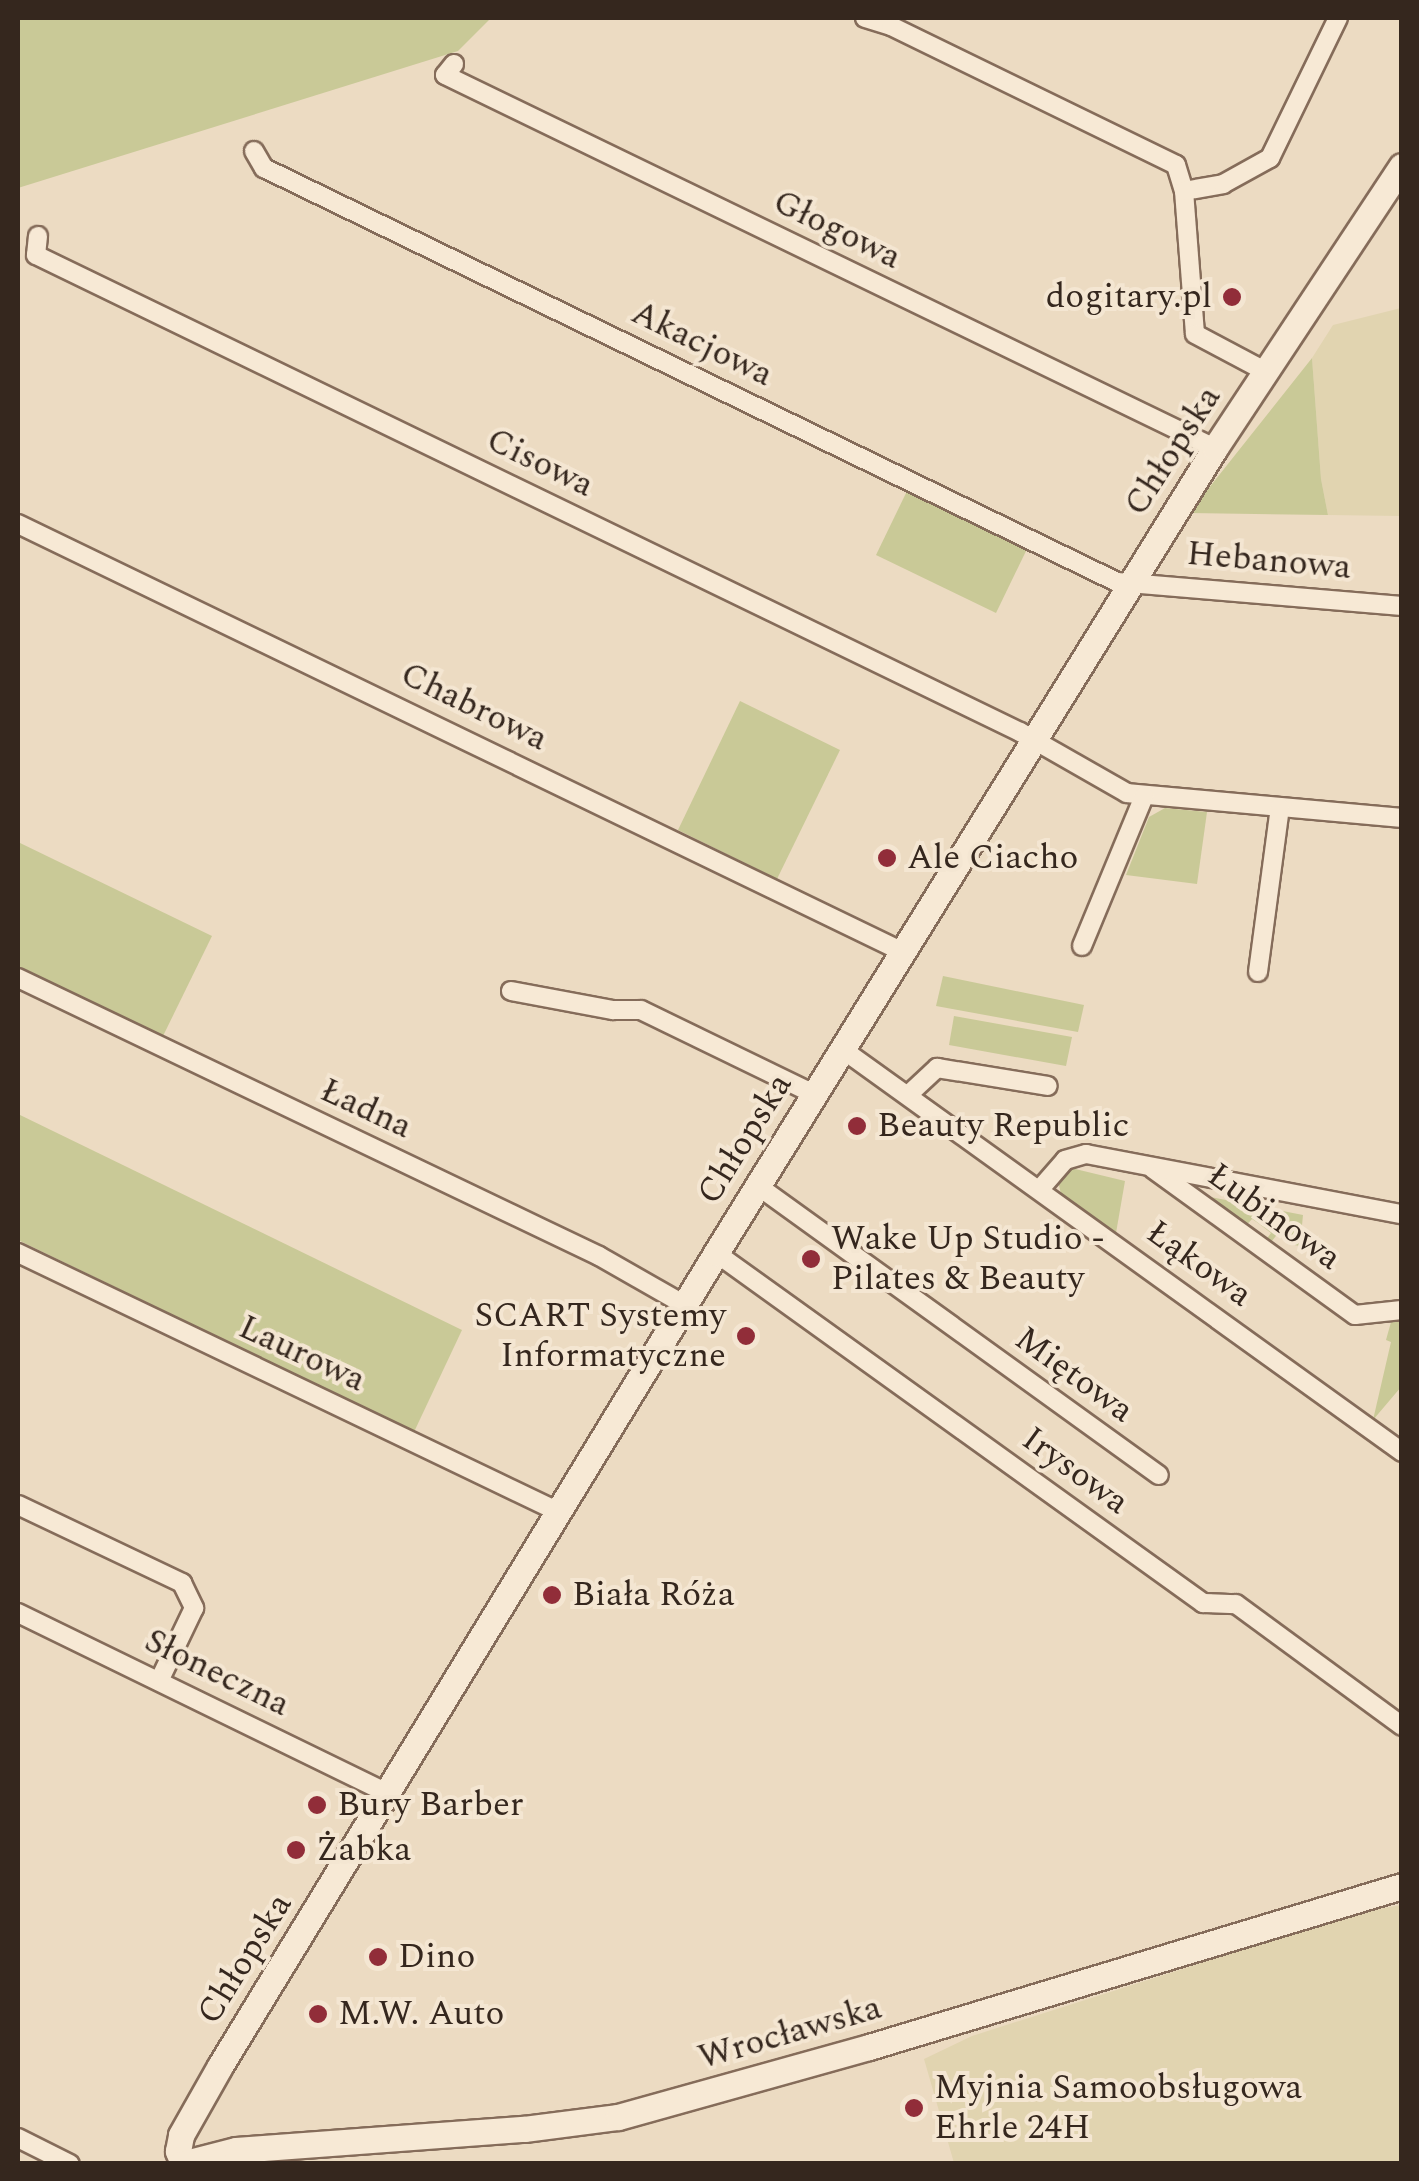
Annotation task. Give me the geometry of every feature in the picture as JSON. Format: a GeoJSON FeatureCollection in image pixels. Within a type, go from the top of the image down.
{"type":"FeatureCollection","features":[{"type":"Feature","properties":{"kind":"street"},"geometry":{"type":"LineString","coordinates":[[865,18],[891,26],[1170,160],[1181,174],[1184,190],[1195,334],[1265,371]]}},
{"type":"Feature","properties":{"kind":"street"},"geometry":{"type":"LineString","coordinates":[[1184,190],[1223,184],[1270,158],[1338,18]]}},
{"type":"Feature","properties":{"kind":"street","name":"Głogowa"},"geometry":{"type":"LineString","coordinates":[[454,64],[445,75],[1214,448]]}},
{"type":"Feature","properties":{"kind":"street","name":"Akacjowa"},"geometry":{"type":"LineString","coordinates":[[254,151],[264,168],[1117,582],[1130,583]]}},
{"type":"Feature","properties":{"kind":"street","name":"Chłopska"},"geometry":{"type":"LineString","coordinates":[[182,2163],[178,2150],[185,2127],[716,1253],[1214,448],[1402,166]]}},
{"type":"Feature","properties":{"kind":"street","name":"Cisowa"},"geometry":{"type":"LineString","coordinates":[[38,236],[36,255],[1032,738]]}},
{"type":"Feature","properties":{"kind":"street","name":"Chabrowa"},"geometry":{"type":"LineString","coordinates":[[18,524],[901,952]]}},
{"type":"Feature","properties":{"kind":"street","name":"Hebanowa"},"geometry":{"type":"LineString","coordinates":[[1130,583],[1402,606]]}},
{"type":"Feature","properties":{"kind":"street"},"geometry":{"type":"LineString","coordinates":[[1032,738],[1127,792],[1144,796],[1402,818]]}},
{"type":"Feature","properties":{"kind":"street"},"geometry":{"type":"LineString","coordinates":[[1082,946],[1144,796]]}},
{"type":"Feature","properties":{"kind":"street"},"geometry":{"type":"LineString","coordinates":[[1258,972],[1280,807]]}},
{"type":"Feature","properties":{"kind":"street","name":"Ładna"},"geometry":{"type":"LineString","coordinates":[[18,978],[582,1248],[685,1305]]}},
{"type":"Feature","properties":{"kind":"street"},"geometry":{"type":"LineString","coordinates":[[510,991],[614,1010],[641,1010],[814,1094]]}},
{"type":"Feature","properties":{"kind":"street","name":"Łąkowa"},"geometry":{"type":"LineString","coordinates":[[842,1048],[1402,1452]]}},
{"type":"Feature","properties":{"kind":"street"},"geometry":{"type":"LineString","coordinates":[[908,1095],[938,1068],[1048,1086]]}},
{"type":"Feature","properties":{"kind":"street","name":"Łubinowa"},"geometry":{"type":"LineString","coordinates":[[1040,1189],[1058,1167],[1078,1154],[1402,1214]]}},
{"type":"Feature","properties":{"kind":"street","name":"Łubinowa"},"geometry":{"type":"LineString","coordinates":[[1148,1166],[1267,1256],[1363,1317],[1402,1310]]}},
{"type":"Feature","properties":{"kind":"street","name":"Miętowa"},"geometry":{"type":"LineString","coordinates":[[758,1186],[1159,1476]]}},
{"type":"Feature","properties":{"kind":"street","name":"Laurowa"},"geometry":{"type":"LineString","coordinates":[[18,1253],[559,1512]]}},
{"type":"Feature","properties":{"kind":"street","name":"Irysowa"},"geometry":{"type":"LineString","coordinates":[[716,1253],[1203,1603],[1236,1604],[1402,1726]]}},
{"type":"Feature","properties":{"kind":"street"},"geometry":{"type":"LineString","coordinates":[[18,1504],[182,1583],[194,1608],[159,1681]]}},
{"type":"Feature","properties":{"kind":"street","name":"Słoneczna"},"geometry":{"type":"LineString","coordinates":[[18,1614],[387,1792]]}},
{"type":"Feature","properties":{"kind":"street","name":"Wrocławska"},"geometry":{"type":"LineString","coordinates":[[182,2163],[247,2149],[506,2130],[618,2117],[869,2047],[1402,1886]]}},
{"type":"Feature","properties":{"kind":"street"},"geometry":{"type":"LineString","coordinates":[[18,2138],[70,2164]]}},
{"type":"Feature","properties":{"kind":"shaded area"},"geometry":{"type":"Polygon","coordinates":[[[1401,308],[1401,516],[1328,515],[1321,479],[1312,358],[1333,325],[1401,308]]]}},
{"type":"Feature","properties":{"kind":"shaded area"},"geometry":{"type":"Polygon","coordinates":[[[1401,1905],[1401,2163],[954,2163],[924,2059],[972,2036],[1362,1912],[1401,1905]]]}},
{"type":"Feature","properties":{"kind":"green space"},"geometry":{"type":"Polygon","coordinates":[[[18,18],[491,18],[458,51],[18,188],[18,18]]]}},
{"type":"Feature","properties":{"kind":"green space"},"geometry":{"type":"Polygon","coordinates":[[[1312,358],[1321,479],[1328,515],[1189,513],[1312,358]]]}},
{"type":"Feature","properties":{"kind":"green space"},"geometry":{"type":"Polygon","coordinates":[[[907,491],[1027,549],[996,613],[876,555],[907,491]]]}},
{"type":"Feature","properties":{"kind":"green space"},"geometry":{"type":"Polygon","coordinates":[[[740,701],[840,750],[777,879],[678,830],[740,701]]]}},
{"type":"Feature","properties":{"kind":"green space"},"geometry":{"type":"Polygon","coordinates":[[[1165,808],[1207,812],[1197,884],[1126,875],[1149,817],[1165,808]]]}},
{"type":"Feature","properties":{"kind":"green space"},"geometry":{"type":"Polygon","coordinates":[[[18,842],[212,936],[163,1036],[18,966],[18,842]]]}},
{"type":"Feature","properties":{"kind":"green space"},"geometry":{"type":"Polygon","coordinates":[[[943,976],[1084,1005],[1078,1032],[936,1006],[943,976]]]}},
{"type":"Feature","properties":{"kind":"green space"},"geometry":{"type":"Polygon","coordinates":[[[954,1016],[1072,1037],[1066,1066],[949,1045],[954,1016]]]}},
{"type":"Feature","properties":{"kind":"green space"},"geometry":{"type":"Polygon","coordinates":[[[18,1114],[462,1330],[414,1432],[18,1240],[18,1114]]]}},
{"type":"Feature","properties":{"kind":"green space"},"geometry":{"type":"Polygon","coordinates":[[[1067,1167],[1125,1181],[1116,1233],[1061,1194],[1058,1181],[1067,1167]]]}},
{"type":"Feature","properties":{"kind":"green space"},"geometry":{"type":"Polygon","coordinates":[[[1195,1194],[1303,1215],[1300,1246],[1289,1244],[1291,1239],[1280,1231],[1267,1247],[1263,1244],[1271,1233],[1258,1223],[1252,1219],[1243,1229],[1195,1194]]]}},
{"type":"Feature","properties":{"kind":"green space"},"geometry":{"type":"Polygon","coordinates":[[[1401,1320],[1401,1387],[1373,1420],[1391,1342],[1386,1340],[1391,1322],[1401,1320]]]}},
{"type":"Feature","properties":{"kind":"place","name":"dogitary.pl"},"geometry":{"type":"Point","coordinates":[1232,297]}},
{"type":"Feature","properties":{"kind":"place","name":"Ale Ciacho"},"geometry":{"type":"Point","coordinates":[887,858]}},
{"type":"Feature","properties":{"kind":"place","name":"Beauty Republic"},"geometry":{"type":"Point","coordinates":[857,1126]}},
{"type":"Feature","properties":{"kind":"place","name":"Wake Up Studio - Pilates & Beauty"},"geometry":{"type":"Point","coordinates":[811,1259]}},
{"type":"Feature","properties":{"kind":"place","name":"SCART Systemy Informatyczne"},"geometry":{"type":"Point","coordinates":[746,1336]}},
{"type":"Feature","properties":{"kind":"place","name":"Biała Róża"},"geometry":{"type":"Point","coordinates":[552,1595]}},
{"type":"Feature","properties":{"kind":"place","name":"Bury Barber"},"geometry":{"type":"Point","coordinates":[317,1805]}},
{"type":"Feature","properties":{"kind":"place","name":"Żabka"},"geometry":{"type":"Point","coordinates":[296,1850]}},
{"type":"Feature","properties":{"kind":"place","name":"Dino"},"geometry":{"type":"Point","coordinates":[378,1957]}},
{"type":"Feature","properties":{"kind":"place","name":"M.W. Auto"},"geometry":{"type":"Point","coordinates":[318,2014]}},
{"type":"Feature","properties":{"kind":"place","name":"Myjnia Samoobsługowa Ehrle 24H"},"geometry":{"type":"Point","coordinates":[914,2108]}}]}
